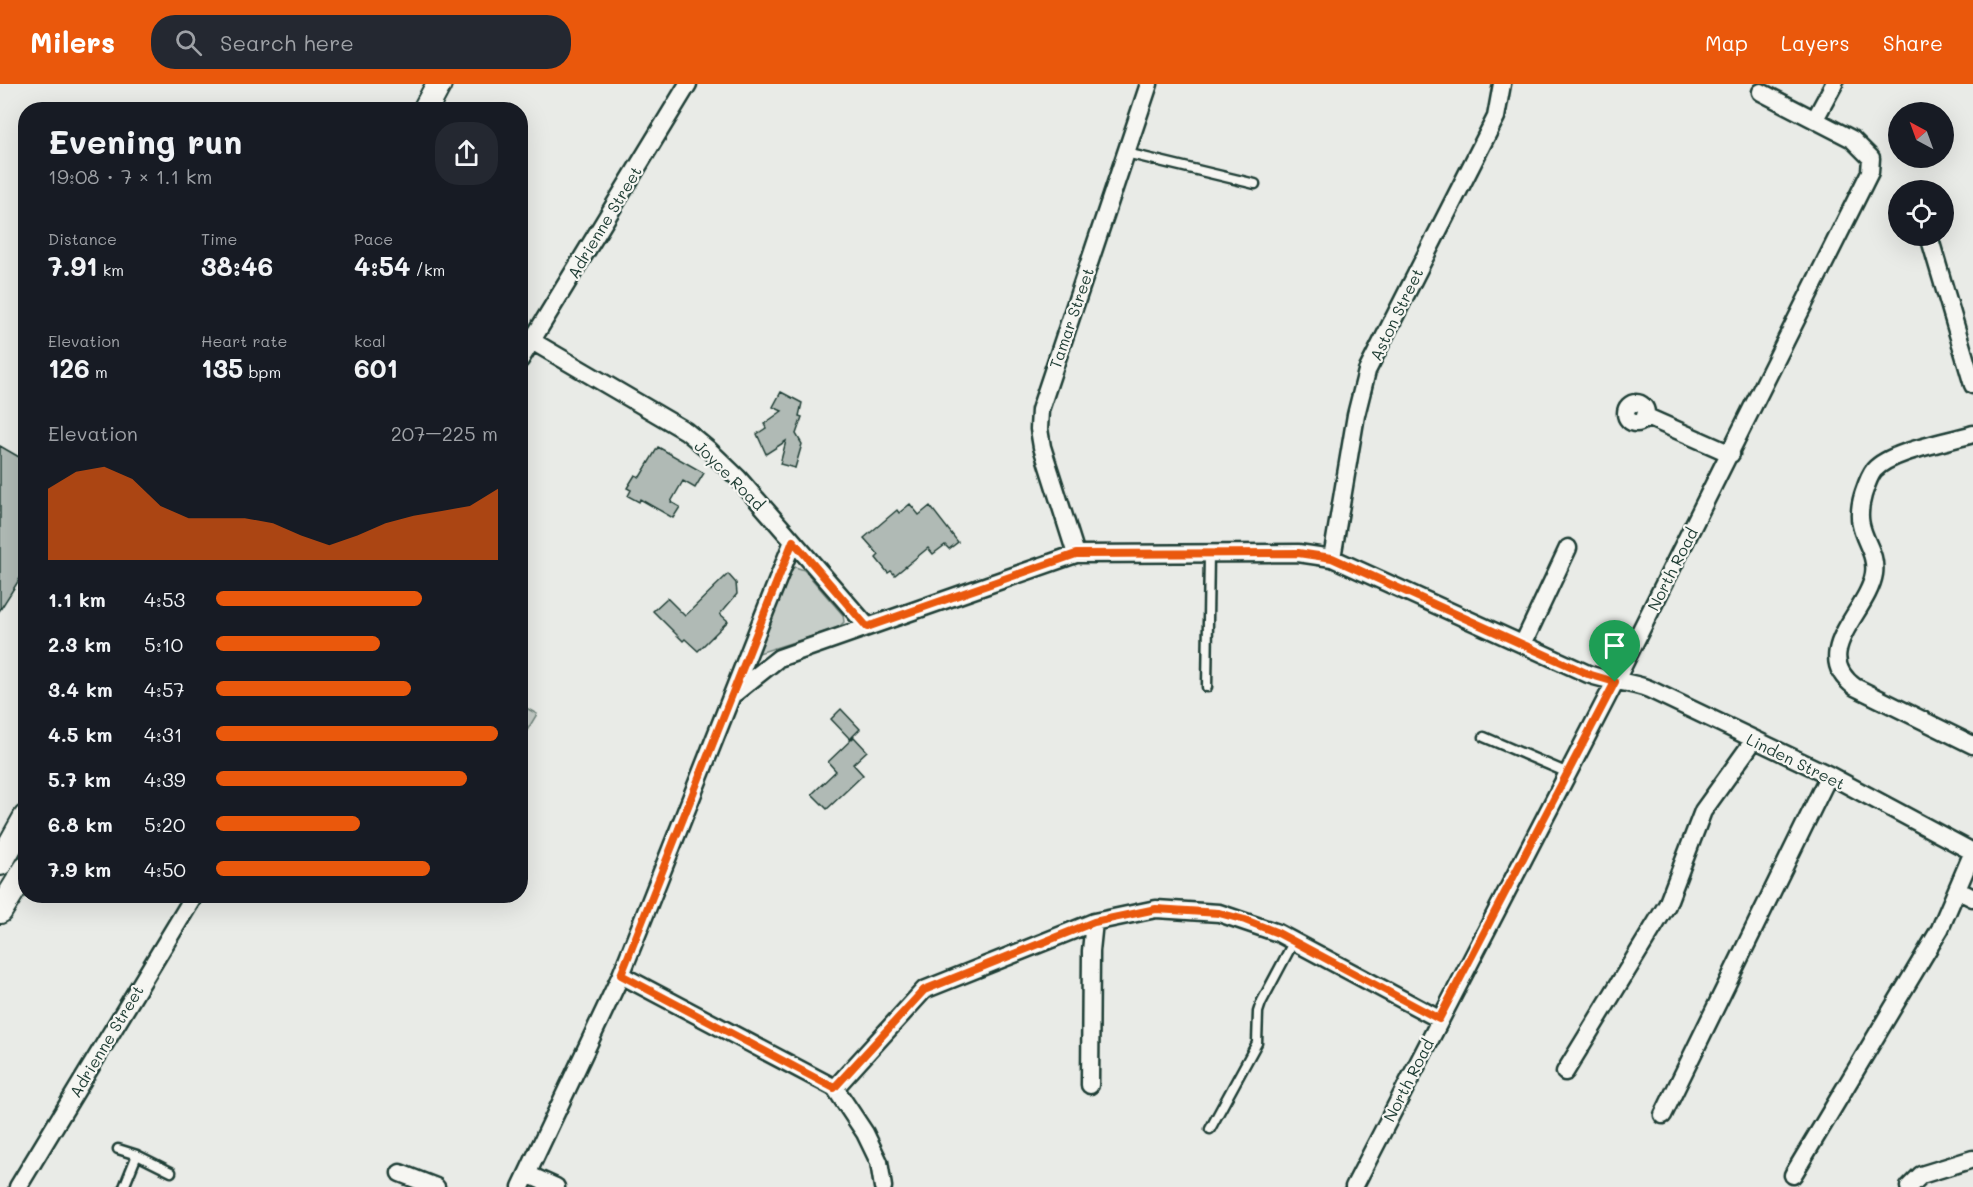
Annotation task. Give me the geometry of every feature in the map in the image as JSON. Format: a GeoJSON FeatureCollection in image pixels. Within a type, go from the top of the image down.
{"type":"FeatureCollection","features":[{"type":"Feature","properties":{"kind":"street"},"geometry":{"type":"LineString","coordinates":[[429,102],[439,84]]}},
{"type":"Feature","properties":{"kind":"street","name":"Adrienne Street"},"geometry":{"type":"LineString","coordinates":[[528,347],[688,84]]}},
{"type":"Feature","properties":{"kind":"street","name":"Tamar Street"},"geometry":{"type":"LineString","coordinates":[[1076,554],[1042,447],[1039,429],[1040,410],[1149,84]]}},
{"type":"Feature","properties":{"kind":"street","name":"Aston Street"},"geometry":{"type":"LineString","coordinates":[[1332,558],[1356,415],[1367,371],[1496,117],[1502,84]]}},
{"type":"Feature","properties":{"kind":"street"},"geometry":{"type":"LineString","coordinates":[[1761,92],[1815,119],[1834,84]]}},
{"type":"Feature","properties":{"kind":"street","name":"North Road"},"geometry":{"type":"LineString","coordinates":[[1354,1187],[1731,454],[1870,172],[1871,158],[1866,150],[1815,119]]}},
{"type":"Feature","properties":{"kind":"street"},"geometry":{"type":"LineString","coordinates":[[1933,246],[1968,347],[1973,385]]}},
{"type":"Feature","properties":{"kind":"street","name":"Joyce Road"},"geometry":{"type":"LineString","coordinates":[[532,341],[686,431],[738,478],[867,627]]}},
{"type":"Feature","properties":{"kind":"street"},"geometry":{"type":"LineString","coordinates":[[1645,416],[1731,454]]}},
{"type":"Feature","properties":{"kind":"street"},"geometry":{"type":"LineString","coordinates":[[1973,435],[1890,459],[1874,470],[1859,508],[1859,522],[1872,556],[1874,574],[1866,599],[1840,638],[1837,656],[1845,678],[1855,687],[1973,745]]}},
{"type":"Feature","properties":{"kind":"street"},"geometry":{"type":"LineString","coordinates":[[556,1187],[524,1180],[621,975],[735,693],[793,541]]}},
{"type":"Feature","properties":{"kind":"street"},"geometry":{"type":"LineString","coordinates":[[1522,644],[1568,548]]}},
{"type":"Feature","properties":{"kind":"street","name":"Linden Street"},"geometry":{"type":"LineString","coordinates":[[735,693],[779,658],[1076,554],[1298,553],[1332,558],[1602,680],[1638,684],[1829,775],[1973,852]]}},
{"type":"Feature","properties":{"kind":"street"},"geometry":{"type":"LineString","coordinates":[[1565,1072],[1667,905],[1703,811],[1754,740]]}},
{"type":"Feature","properties":{"kind":"street"},"geometry":{"type":"LineString","coordinates":[[1663,1115],[1829,775]]}},
{"type":"Feature","properties":{"kind":"street"},"geometry":{"type":"LineString","coordinates":[[0,863],[18,831]]}},
{"type":"Feature","properties":{"kind":"street"},"geometry":{"type":"LineString","coordinates":[[1793,1175],[1940,929],[1973,852]]}},
{"type":"Feature","properties":{"kind":"street"},"geometry":{"type":"LineString","coordinates":[[0,911],[18,882]]}},
{"type":"Feature","properties":{"kind":"street"},"geometry":{"type":"LineString","coordinates":[[1957,890],[1973,898]]}},
{"type":"Feature","properties":{"kind":"street","name":"Adrienne Street"},"geometry":{"type":"LineString","coordinates":[[18,1187],[190,903]]}},
{"type":"Feature","properties":{"kind":"street"},"geometry":{"type":"LineString","coordinates":[[834,1088],[924,990],[1094,922],[1156,909],[1219,913],[1245,920],[1294,941],[1439,1019]]}},
{"type":"Feature","properties":{"kind":"street"},"geometry":{"type":"LineString","coordinates":[[1090,1085],[1091,951],[1094,922]]}},
{"type":"Feature","properties":{"kind":"street"},"geometry":{"type":"LineString","coordinates":[[621,975],[834,1088],[865,1133],[879,1162],[883,1187]]}},
{"type":"Feature","properties":{"kind":"street"},"geometry":{"type":"LineString","coordinates":[[1909,1187],[1921,1175],[1973,1158]]}},
{"type":"Feature","properties":{"kind":"street"},"geometry":{"type":"LineString","coordinates":[[400,1173],[436,1187]]}},
{"type":"Feature","properties":{"kind":"lane"},"geometry":{"type":"LineString","coordinates":[[1126,153],[1255,184]]}},
{"type":"Feature","properties":{"kind":"lane"},"geometry":{"type":"LineString","coordinates":[[1207,687],[1209,553]]}},
{"type":"Feature","properties":{"kind":"lane"},"geometry":{"type":"LineString","coordinates":[[1484,737],[1568,773]]}},
{"type":"Feature","properties":{"kind":"lane"},"geometry":{"type":"LineString","coordinates":[[1210,1129],[1257,1043],[1258,1012],[1261,1003],[1294,941]]}},
{"type":"Feature","properties":{"kind":"lane"},"geometry":{"type":"LineString","coordinates":[[118,1149],[137,1155],[171,1172]]}},
{"type":"Feature","properties":{"kind":"lane"},"geometry":{"type":"LineString","coordinates":[[124,1187],[137,1155]]}},
{"type":"Feature","properties":{"kind":"shaded area"},"geometry":{"type":"Polygon","coordinates":[[[795,567],[804,570],[843,615],[844,622],[838,628],[759,653],[757,652],[789,570],[795,567]]]}},
{"type":"Feature","properties":{"kind":"shaded area"},"geometry":{"type":"Polygon","coordinates":[[[528,709],[537,714],[528,729],[528,709]]]}},
{"type":"Feature","properties":{"kind":"building"},"geometry":{"type":"Polygon","coordinates":[[[781,392],[802,403],[799,416],[802,417],[796,434],[802,444],[795,468],[780,464],[786,441],[766,454],[757,434],[766,428],[764,424],[782,411],[773,407],[781,392]]]}},
{"type":"Feature","properties":{"kind":"building"},"geometry":{"type":"Polygon","coordinates":[[[0,446],[18,456],[18,582],[0,610],[0,446]]]}},
{"type":"Feature","properties":{"kind":"building"},"geometry":{"type":"Polygon","coordinates":[[[658,447],[704,473],[695,488],[683,481],[671,502],[680,507],[673,518],[640,499],[639,502],[628,496],[631,490],[627,488],[635,475],[640,477],[658,447]]]}},
{"type":"Feature","properties":{"kind":"building"},"geometry":{"type":"Polygon","coordinates":[[[910,504],[919,515],[930,506],[958,542],[949,549],[945,545],[933,554],[928,548],[895,575],[891,571],[888,573],[876,558],[879,555],[864,538],[897,510],[899,513],[910,504]]]}},
{"type":"Feature","properties":{"kind":"building"},"geometry":{"type":"Polygon","coordinates":[[[728,574],[736,583],[737,594],[720,614],[728,621],[698,651],[685,639],[683,641],[653,611],[667,598],[685,616],[728,574]]]}},
{"type":"Feature","properties":{"kind":"building"},"geometry":{"type":"Polygon","coordinates":[[[841,709],[860,729],[850,739],[831,719],[841,709]]]}},
{"type":"Feature","properties":{"kind":"building"},"geometry":{"type":"Polygon","coordinates":[[[854,737],[867,751],[853,764],[863,775],[827,809],[812,794],[836,771],[828,762],[854,737]]]}},
{"type":"Feature","properties":{"kind":"route"},"geometry":{"type":"LineString","coordinates":[[793,541],[867,627],[1076,554],[1298,553],[1332,558],[1588,674],[1615,682],[1439,1019],[1278,933],[1245,920],[1219,913],[1156,909],[1094,922],[936,983],[914,999],[834,1088],[621,975],[735,693],[793,541]]}}]}
